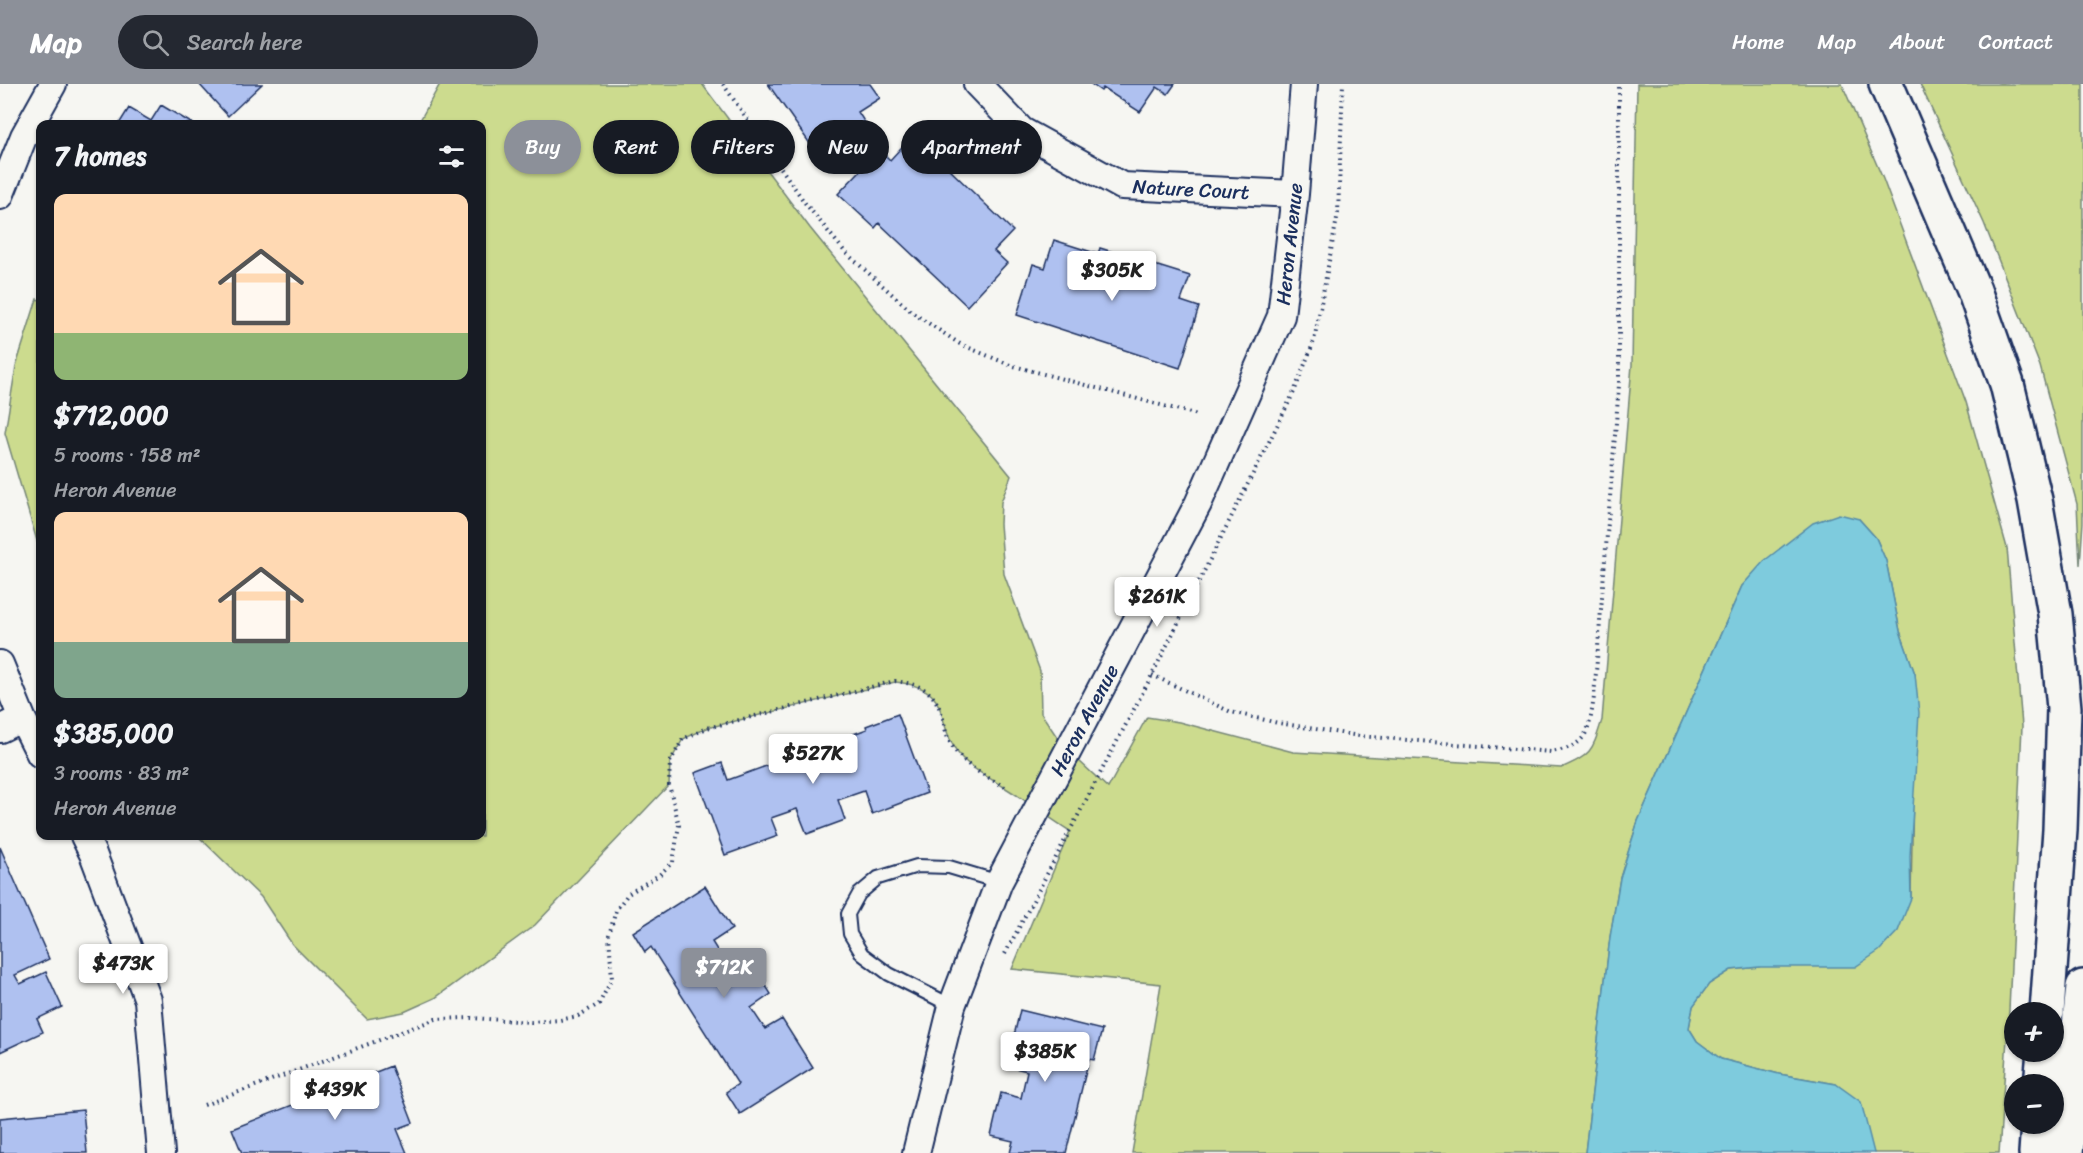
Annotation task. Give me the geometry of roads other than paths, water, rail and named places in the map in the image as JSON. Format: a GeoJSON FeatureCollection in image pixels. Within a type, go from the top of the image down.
{"type":"FeatureCollection","features":[{"type":"Feature","properties":{"kind":"highway"},"geometry":{"type":"LineString","coordinates":[[1886,84],[1974,290],[2007,384],[2035,500],[2051,591],[2064,708],[2060,830],[2048,1002]]}},
{"type":"Feature","properties":{"kind":"highway"},"geometry":{"type":"LineString","coordinates":[[2066,1153],[2083,987]]}},
{"type":"Feature","properties":{"kind":"highway"},"geometry":{"type":"LineString","coordinates":[[2036,1153],[2037,1134]]}},
{"type":"Feature","properties":{"kind":"street"},"geometry":{"type":"LineString","coordinates":[[0,196],[24,136],[53,84]]}},
{"type":"Feature","properties":{"kind":"street","name":"Nature Court"},"geometry":{"type":"LineString","coordinates":[[976,84],[1022,131],[1122,186],[1295,194]]}},
{"type":"Feature","properties":{"kind":"street","name":"Heron Avenue"},"geometry":{"type":"LineString","coordinates":[[916,1153],[951,1006],[999,882],[1198,504],[1281,316],[1295,194],[1304,84]]}},
{"type":"Feature","properties":{"kind":"street"},"geometry":{"type":"LineString","coordinates":[[0,664],[11,724],[36,750]]}},
{"type":"Feature","properties":{"kind":"street"},"geometry":{"type":"LineString","coordinates":[[86,840],[148,1000],[161,1153]]}},
{"type":"Feature","properties":{"kind":"lane"},"geometry":{"type":"LineString","coordinates":[[951,1006],[889,974],[862,954],[850,933],[848,914],[859,894],[878,878],[917,866],[949,867],[999,882]]}},
{"type":"Feature","properties":{"kind":"water"},"geometry":{"type":"Polygon","coordinates":[[[1839,514],[1859,519],[1876,538],[1886,561],[1900,631],[1915,674],[1919,713],[1910,856],[1911,898],[1898,931],[1879,951],[1855,967],[1759,967],[1731,970],[1709,984],[1693,1006],[1689,1028],[1697,1041],[1721,1059],[1779,1074],[1836,1084],[1861,1102],[1874,1153],[1585,1153],[1610,937],[1620,878],[1638,821],[1742,586],[1764,561],[1813,523],[1839,514]]]}}]}
